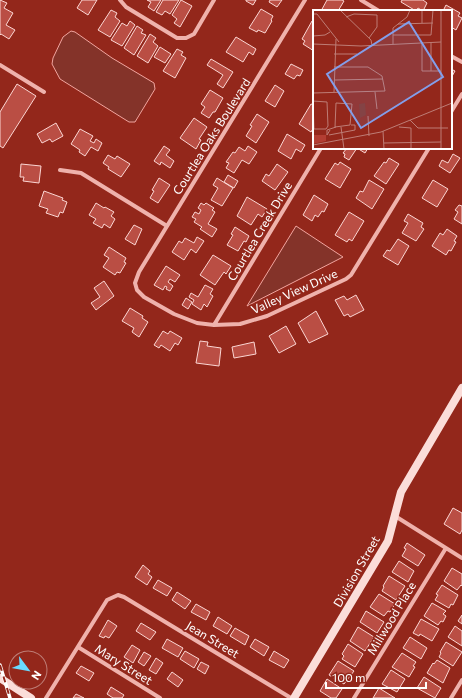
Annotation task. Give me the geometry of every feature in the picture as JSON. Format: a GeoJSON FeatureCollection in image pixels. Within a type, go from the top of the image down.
{"type":"FeatureCollection","features":[{"type":"Feature","properties":{"kind":"street"},"geometry":{"type":"LineString","coordinates":[[120,0],[126,7],[177,38],[186,38],[194,34],[214,0]]}},
{"type":"Feature","properties":{"kind":"street","name":"Courtlea Oaks Boulevard"},"geometry":{"type":"LineString","coordinates":[[135,283],[138,272],[306,0]]}},
{"type":"Feature","properties":{"kind":"street"},"geometry":{"type":"LineString","coordinates":[[361,0],[377,10]]}},
{"type":"Feature","properties":{"kind":"street"},"geometry":{"type":"LineString","coordinates":[[452,57],[462,62]]}},
{"type":"Feature","properties":{"kind":"street"},"geometry":{"type":"LineString","coordinates":[[0,65],[44,92]]}},
{"type":"Feature","properties":{"kind":"street"},"geometry":{"type":"LineString","coordinates":[[452,110],[462,94]]}},
{"type":"Feature","properties":{"kind":"street","name":"Courtlea Creek Drive"},"geometry":{"type":"LineString","coordinates":[[214,325],[320,149]]}},
{"type":"Feature","properties":{"kind":"street","name":"Valley View Drive"},"geometry":{"type":"LineString","coordinates":[[135,283],[137,290],[144,297],[174,314],[197,323],[214,325],[240,324],[267,316],[346,279],[351,275],[428,149]]}},
{"type":"Feature","properties":{"kind":"street"},"geometry":{"type":"LineString","coordinates":[[60,170],[81,173],[167,226]]}},
{"type":"Feature","properties":{"kind":"street","name":"Division Street"},"geometry":{"type":"LineString","coordinates":[[294,698],[388,541],[402,492],[462,388]]}},
{"type":"Feature","properties":{"kind":"street"},"geometry":{"type":"LineString","coordinates":[[395,516],[462,558]]}},
{"type":"Feature","properties":{"kind":"street","name":"Millwood Place"},"geometry":{"type":"LineString","coordinates":[[354,698],[446,548]]}},
{"type":"Feature","properties":{"kind":"street","name":"Jean Street"},"geometry":{"type":"LineString","coordinates":[[78,647],[106,600],[118,595],[124,597],[291,698]]}},
{"type":"Feature","properties":{"kind":"street"},"geometry":{"type":"LineString","coordinates":[[46,698],[78,647]]}},
{"type":"Feature","properties":{"kind":"street","name":"Mary Street"},"geometry":{"type":"LineString","coordinates":[[78,647],[160,698]]}},
{"type":"Feature","properties":{"kind":"street"},"geometry":{"type":"LineString","coordinates":[[0,678],[31,698]]}},
{"type":"Feature","properties":{"kind":"street"},"geometry":{"type":"LineString","coordinates":[[451,698],[462,680]]}},
{"type":"Feature","properties":{"kind":"shaded area"},"geometry":{"type":"Polygon","coordinates":[[[71,31],[75,32],[112,58],[154,83],[155,89],[135,122],[129,122],[60,79],[52,64],[53,58],[63,37],[71,31]]]}},
{"type":"Feature","properties":{"kind":"shaded area"},"geometry":{"type":"Polygon","coordinates":[[[296,226],[343,257],[247,306],[296,226]]]}},
{"type":"Feature","properties":{"kind":"building"},"geometry":{"type":"Polygon","coordinates":[[[0,0],[7,3],[4,8],[13,13],[6,25],[15,30],[9,39],[1,34],[0,35],[0,0]]]}},
{"type":"Feature","properties":{"kind":"building"},"geometry":{"type":"Polygon","coordinates":[[[82,0],[97,0],[88,15],[77,8],[82,0]]]}},
{"type":"Feature","properties":{"kind":"building"},"geometry":{"type":"Polygon","coordinates":[[[147,0],[161,0],[154,11],[148,7],[151,2],[147,0]]]}},
{"type":"Feature","properties":{"kind":"building"},"geometry":{"type":"Polygon","coordinates":[[[163,0],[179,0],[170,14],[165,11],[162,15],[156,12],[163,0]]]}},
{"type":"Feature","properties":{"kind":"building"},"geometry":{"type":"Polygon","coordinates":[[[181,0],[192,6],[180,27],[174,23],[177,19],[172,15],[181,0]]]}},
{"type":"Feature","properties":{"kind":"building"},"geometry":{"type":"Polygon","coordinates":[[[246,0],[256,0],[253,5],[246,0]]]}},
{"type":"Feature","properties":{"kind":"building"},"geometry":{"type":"Polygon","coordinates":[[[270,0],[282,0],[277,7],[269,2],[270,0]]]}},
{"type":"Feature","properties":{"kind":"building"},"geometry":{"type":"Polygon","coordinates":[[[327,0],[344,1],[339,10],[322,10],[327,0]]]}},
{"type":"Feature","properties":{"kind":"building"},"geometry":{"type":"Polygon","coordinates":[[[402,0],[423,0],[427,3],[424,10],[418,8],[414,10],[401,2],[402,0]]]}},
{"type":"Feature","properties":{"kind":"building"},"geometry":{"type":"Polygon","coordinates":[[[446,5],[460,13],[458,16],[462,18],[456,30],[452,28],[452,10],[444,10],[446,5]]]}},
{"type":"Feature","properties":{"kind":"building"},"geometry":{"type":"Polygon","coordinates":[[[261,9],[273,16],[272,21],[265,33],[258,30],[257,32],[249,28],[261,9]]]}},
{"type":"Feature","properties":{"kind":"building"},"geometry":{"type":"Polygon","coordinates":[[[111,10],[117,13],[115,17],[120,21],[110,37],[98,30],[111,10]]]}},
{"type":"Feature","properties":{"kind":"building"},"geometry":{"type":"Polygon","coordinates":[[[130,21],[135,25],[122,46],[111,40],[122,23],[127,26],[130,21]]]}},
{"type":"Feature","properties":{"kind":"building"},"geometry":{"type":"Polygon","coordinates":[[[313,22],[313,50],[303,44],[305,41],[302,39],[313,22]]]}},
{"type":"Feature","properties":{"kind":"building"},"geometry":{"type":"Polygon","coordinates":[[[137,26],[143,30],[141,33],[146,35],[134,55],[124,48],[137,26]]]}},
{"type":"Feature","properties":{"kind":"building"},"geometry":{"type":"Polygon","coordinates":[[[150,34],[156,38],[153,42],[158,46],[148,63],[137,56],[150,34]]]}},
{"type":"Feature","properties":{"kind":"building"},"geometry":{"type":"Polygon","coordinates":[[[236,37],[256,49],[253,55],[249,52],[243,62],[226,52],[236,37]]]}},
{"type":"Feature","properties":{"kind":"building"},"geometry":{"type":"Polygon","coordinates":[[[160,47],[171,54],[165,63],[154,57],[160,47]]]}},
{"type":"Feature","properties":{"kind":"building"},"geometry":{"type":"Polygon","coordinates":[[[177,49],[183,52],[181,55],[186,58],[175,78],[163,71],[177,49]]]}},
{"type":"Feature","properties":{"kind":"building"},"geometry":{"type":"Polygon","coordinates":[[[211,59],[233,72],[223,88],[217,84],[223,75],[207,65],[211,59]]]}},
{"type":"Feature","properties":{"kind":"building"},"geometry":{"type":"Polygon","coordinates":[[[291,64],[303,70],[300,76],[297,75],[294,79],[285,74],[291,64]]]}},
{"type":"Feature","properties":{"kind":"building"},"geometry":{"type":"Polygon","coordinates":[[[452,70],[455,71],[452,76],[452,70]]]}},
{"type":"Feature","properties":{"kind":"building"},"geometry":{"type":"Polygon","coordinates":[[[17,84],[36,96],[3,148],[0,146],[0,112],[17,84]]]}},
{"type":"Feature","properties":{"kind":"building"},"geometry":{"type":"Polygon","coordinates":[[[275,85],[284,91],[275,107],[265,101],[275,85]]]}},
{"type":"Feature","properties":{"kind":"building"},"geometry":{"type":"Polygon","coordinates":[[[210,90],[223,98],[215,112],[213,112],[209,118],[201,113],[205,107],[201,104],[210,90]]]}},
{"type":"Feature","properties":{"kind":"building"},"geometry":{"type":"Polygon","coordinates":[[[311,104],[313,105],[313,129],[311,132],[299,124],[311,104]]]}},
{"type":"Feature","properties":{"kind":"building"},"geometry":{"type":"Polygon","coordinates":[[[257,114],[269,122],[256,143],[246,136],[252,126],[250,125],[257,114]]]}},
{"type":"Feature","properties":{"kind":"building"},"geometry":{"type":"Polygon","coordinates":[[[194,118],[207,127],[199,139],[201,140],[196,149],[180,138],[194,118]]]}},
{"type":"Feature","properties":{"kind":"building"},"geometry":{"type":"Polygon","coordinates":[[[56,123],[63,136],[52,142],[50,139],[42,143],[37,134],[56,123]]]}},
{"type":"Feature","properties":{"kind":"building"},"geometry":{"type":"Polygon","coordinates":[[[80,129],[93,136],[90,141],[94,143],[96,139],[102,143],[98,151],[91,147],[85,156],[79,152],[80,150],[71,144],[80,129]]]}},
{"type":"Feature","properties":{"kind":"building"},"geometry":{"type":"Polygon","coordinates":[[[287,134],[305,145],[301,152],[296,149],[291,159],[278,151],[287,134]]]}},
{"type":"Feature","properties":{"kind":"building"},"geometry":{"type":"Polygon","coordinates":[[[164,146],[170,150],[166,155],[174,161],[170,168],[161,162],[160,165],[154,161],[164,146]]]}},
{"type":"Feature","properties":{"kind":"building"},"geometry":{"type":"Polygon","coordinates":[[[248,146],[257,152],[249,164],[242,160],[234,173],[226,168],[229,163],[226,162],[233,152],[235,153],[239,147],[245,151],[248,146]]]}},
{"type":"Feature","properties":{"kind":"building"},"geometry":{"type":"Polygon","coordinates":[[[346,149],[356,149],[349,160],[344,157],[345,154],[343,153],[346,149]]]}},
{"type":"Feature","properties":{"kind":"building"},"geometry":{"type":"Polygon","coordinates":[[[359,149],[367,149],[365,153],[359,149]]]}},
{"type":"Feature","properties":{"kind":"building"},"geometry":{"type":"Polygon","coordinates":[[[453,154],[460,158],[450,173],[439,166],[442,160],[448,163],[453,154]]]}},
{"type":"Feature","properties":{"kind":"building"},"geometry":{"type":"Polygon","coordinates":[[[108,155],[115,159],[117,156],[130,164],[121,177],[108,169],[109,167],[103,163],[108,155]]]}},
{"type":"Feature","properties":{"kind":"building"},"geometry":{"type":"Polygon","coordinates":[[[389,158],[399,164],[386,184],[374,176],[384,162],[386,163],[389,158]]]}},
{"type":"Feature","properties":{"kind":"building"},"geometry":{"type":"Polygon","coordinates":[[[340,162],[351,169],[340,188],[325,179],[335,163],[338,165],[340,162]]]}},
{"type":"Feature","properties":{"kind":"building"},"geometry":{"type":"Polygon","coordinates":[[[21,164],[41,166],[39,183],[23,181],[24,177],[20,177],[21,164]]]}},
{"type":"Feature","properties":{"kind":"building"},"geometry":{"type":"Polygon","coordinates":[[[277,164],[288,172],[275,190],[262,181],[266,174],[269,176],[277,164]]]}},
{"type":"Feature","properties":{"kind":"building"},"geometry":{"type":"Polygon","coordinates":[[[228,175],[238,181],[234,188],[224,182],[228,175]]]}},
{"type":"Feature","properties":{"kind":"building"},"geometry":{"type":"Polygon","coordinates":[[[159,178],[170,185],[158,203],[150,198],[154,191],[152,190],[159,178]]]}},
{"type":"Feature","properties":{"kind":"building"},"geometry":{"type":"Polygon","coordinates":[[[217,178],[233,188],[222,206],[211,200],[218,188],[213,185],[217,178]]]}},
{"type":"Feature","properties":{"kind":"building"},"geometry":{"type":"Polygon","coordinates":[[[369,180],[384,189],[372,209],[356,198],[360,191],[363,192],[369,180]]]}},
{"type":"Feature","properties":{"kind":"building"},"geometry":{"type":"Polygon","coordinates":[[[433,180],[448,189],[437,207],[422,198],[433,180]]]}},
{"type":"Feature","properties":{"kind":"building"},"geometry":{"type":"Polygon","coordinates":[[[44,191],[63,198],[62,200],[67,202],[63,213],[60,212],[58,217],[46,213],[48,209],[39,206],[44,191]]]}},
{"type":"Feature","properties":{"kind":"building"},"geometry":{"type":"Polygon","coordinates":[[[314,195],[328,204],[324,212],[322,211],[318,217],[315,215],[312,221],[303,215],[314,195]]]}},
{"type":"Feature","properties":{"kind":"building"},"geometry":{"type":"Polygon","coordinates":[[[247,197],[267,209],[262,217],[258,214],[251,225],[237,216],[247,197]]]}},
{"type":"Feature","properties":{"kind":"building"},"geometry":{"type":"Polygon","coordinates":[[[96,203],[114,212],[111,216],[115,219],[110,228],[104,224],[102,228],[93,223],[96,219],[89,215],[96,203]]]}},
{"type":"Feature","properties":{"kind":"building"},"geometry":{"type":"Polygon","coordinates":[[[201,203],[204,205],[206,203],[214,208],[212,210],[215,212],[208,224],[217,229],[212,237],[200,229],[202,227],[194,222],[196,219],[192,217],[195,212],[199,214],[201,210],[198,208],[201,203]]]}},
{"type":"Feature","properties":{"kind":"building"},"geometry":{"type":"Polygon","coordinates":[[[459,205],[462,206],[462,224],[454,219],[458,212],[455,210],[459,205]]]}},
{"type":"Feature","properties":{"kind":"building"},"geometry":{"type":"Polygon","coordinates":[[[349,212],[364,221],[352,241],[349,239],[347,242],[335,235],[349,212]]]}},
{"type":"Feature","properties":{"kind":"building"},"geometry":{"type":"Polygon","coordinates":[[[408,214],[423,223],[421,227],[424,229],[416,241],[402,233],[408,223],[404,221],[408,214]]]}},
{"type":"Feature","properties":{"kind":"building"},"geometry":{"type":"Polygon","coordinates":[[[134,225],[142,229],[135,245],[125,239],[134,225]]]}},
{"type":"Feature","properties":{"kind":"building"},"geometry":{"type":"Polygon","coordinates":[[[235,227],[249,236],[238,251],[227,245],[233,235],[231,234],[235,227]]]}},
{"type":"Feature","properties":{"kind":"building"},"geometry":{"type":"Polygon","coordinates":[[[447,229],[457,236],[454,241],[456,242],[451,251],[449,250],[446,255],[432,246],[440,233],[443,235],[447,229]]]}},
{"type":"Feature","properties":{"kind":"building"},"geometry":{"type":"Polygon","coordinates":[[[197,237],[204,241],[196,253],[191,249],[184,260],[172,252],[179,241],[182,243],[185,238],[194,243],[197,237]]]}},
{"type":"Feature","properties":{"kind":"building"},"geometry":{"type":"Polygon","coordinates":[[[398,239],[409,246],[398,265],[383,256],[387,250],[390,251],[398,239]]]}},
{"type":"Feature","properties":{"kind":"building"},"geometry":{"type":"Polygon","coordinates":[[[109,247],[126,258],[124,262],[126,263],[120,273],[117,272],[115,275],[103,267],[109,258],[104,255],[109,247]]]}},
{"type":"Feature","properties":{"kind":"building"},"geometry":{"type":"Polygon","coordinates":[[[213,255],[231,266],[226,274],[224,272],[215,285],[200,275],[213,255]]]}},
{"type":"Feature","properties":{"kind":"building"},"geometry":{"type":"Polygon","coordinates":[[[166,266],[180,275],[175,282],[170,279],[168,282],[173,286],[170,291],[166,289],[167,287],[165,286],[163,290],[154,285],[166,266]]]}},
{"type":"Feature","properties":{"kind":"building"},"geometry":{"type":"Polygon","coordinates":[[[104,281],[114,296],[96,310],[91,303],[100,297],[94,288],[104,281]]]}},
{"type":"Feature","properties":{"kind":"building"},"geometry":{"type":"Polygon","coordinates":[[[205,285],[213,289],[210,294],[213,296],[207,307],[204,304],[201,310],[192,304],[194,300],[189,297],[191,293],[198,297],[205,285]]]}},
{"type":"Feature","properties":{"kind":"building"},"geometry":{"type":"Polygon","coordinates":[[[356,295],[364,310],[350,317],[348,314],[344,316],[335,300],[344,296],[347,300],[356,295]]]}},
{"type":"Feature","properties":{"kind":"building"},"geometry":{"type":"Polygon","coordinates":[[[186,298],[192,302],[188,309],[182,305],[186,298]]]}},
{"type":"Feature","properties":{"kind":"building"},"geometry":{"type":"Polygon","coordinates":[[[130,308],[143,316],[142,318],[148,322],[139,337],[132,332],[134,328],[122,321],[130,308]]]}},
{"type":"Feature","properties":{"kind":"building"},"geometry":{"type":"Polygon","coordinates":[[[316,311],[328,334],[309,343],[298,323],[316,311]]]}},
{"type":"Feature","properties":{"kind":"building"},"geometry":{"type":"Polygon","coordinates":[[[286,326],[296,344],[279,353],[269,336],[286,326]]]}},
{"type":"Feature","properties":{"kind":"building"},"geometry":{"type":"Polygon","coordinates":[[[163,331],[168,334],[170,331],[182,338],[178,345],[175,343],[170,351],[161,345],[159,348],[154,345],[163,331]]]}},
{"type":"Feature","properties":{"kind":"building"},"geometry":{"type":"Polygon","coordinates":[[[200,341],[208,342],[207,346],[221,348],[219,366],[196,363],[200,341]]]}},
{"type":"Feature","properties":{"kind":"building"},"geometry":{"type":"Polygon","coordinates":[[[254,342],[256,354],[234,358],[232,347],[254,342]]]}},
{"type":"Feature","properties":{"kind":"building"},"geometry":{"type":"Polygon","coordinates":[[[453,508],[462,513],[462,530],[460,534],[444,524],[453,508]]]}},
{"type":"Feature","properties":{"kind":"building"},"geometry":{"type":"Polygon","coordinates":[[[407,543],[425,555],[418,566],[402,556],[406,549],[404,548],[407,543]]]}},
{"type":"Feature","properties":{"kind":"building"},"geometry":{"type":"Polygon","coordinates":[[[399,561],[414,571],[408,582],[392,572],[399,561]]]}},
{"type":"Feature","properties":{"kind":"building"},"geometry":{"type":"Polygon","coordinates":[[[143,565],[150,571],[148,574],[152,577],[147,585],[135,577],[143,565]]]}},
{"type":"Feature","properties":{"kind":"building"},"geometry":{"type":"Polygon","coordinates":[[[452,568],[462,574],[462,586],[461,585],[457,590],[444,581],[452,568]]]}},
{"type":"Feature","properties":{"kind":"building"},"geometry":{"type":"Polygon","coordinates":[[[389,576],[405,586],[396,600],[382,591],[383,586],[389,576]]]}},
{"type":"Feature","properties":{"kind":"building"},"geometry":{"type":"Polygon","coordinates":[[[158,580],[172,588],[167,596],[153,588],[158,580]]]}},
{"type":"Feature","properties":{"kind":"building"},"geometry":{"type":"Polygon","coordinates":[[[442,585],[458,595],[453,605],[451,604],[449,608],[435,600],[438,595],[436,594],[442,585]]]}},
{"type":"Feature","properties":{"kind":"building"},"geometry":{"type":"Polygon","coordinates":[[[177,592],[191,601],[185,609],[172,600],[177,592]]]}},
{"type":"Feature","properties":{"kind":"building"},"geometry":{"type":"Polygon","coordinates":[[[379,594],[395,604],[390,612],[388,611],[384,616],[370,607],[379,594]]]}},
{"type":"Feature","properties":{"kind":"building"},"geometry":{"type":"Polygon","coordinates":[[[432,603],[446,611],[443,614],[446,616],[443,622],[441,621],[438,625],[424,616],[432,603]]]}},
{"type":"Feature","properties":{"kind":"building"},"geometry":{"type":"Polygon","coordinates":[[[196,604],[210,612],[206,620],[191,612],[196,604]]]}},
{"type":"Feature","properties":{"kind":"building"},"geometry":{"type":"Polygon","coordinates":[[[366,611],[384,622],[377,633],[360,622],[366,611]]]}},
{"type":"Feature","properties":{"kind":"building"},"geometry":{"type":"Polygon","coordinates":[[[462,615],[462,624],[458,621],[462,615]]]}},
{"type":"Feature","properties":{"kind":"building"},"geometry":{"type":"Polygon","coordinates":[[[218,617],[232,626],[227,634],[213,626],[218,617]]]}},
{"type":"Feature","properties":{"kind":"building"},"geometry":{"type":"Polygon","coordinates":[[[421,619],[439,629],[432,641],[420,634],[419,636],[413,633],[421,619]]]}},
{"type":"Feature","properties":{"kind":"building"},"geometry":{"type":"Polygon","coordinates":[[[108,620],[117,626],[109,638],[105,636],[104,638],[99,636],[108,620]]]}},
{"type":"Feature","properties":{"kind":"building"},"geometry":{"type":"Polygon","coordinates":[[[141,623],[156,632],[150,640],[136,631],[141,623]]]}},
{"type":"Feature","properties":{"kind":"building"},"geometry":{"type":"Polygon","coordinates":[[[455,626],[462,631],[462,646],[448,637],[455,626]]]}},
{"type":"Feature","properties":{"kind":"building"},"geometry":{"type":"Polygon","coordinates":[[[358,627],[374,637],[365,651],[350,641],[358,627]]]}},
{"type":"Feature","properties":{"kind":"building"},"geometry":{"type":"Polygon","coordinates":[[[235,628],[249,636],[245,645],[230,636],[235,628]]]}},
{"type":"Feature","properties":{"kind":"building"},"geometry":{"type":"Polygon","coordinates":[[[410,637],[427,648],[421,659],[403,648],[410,637]]]}},
{"type":"Feature","properties":{"kind":"building"},"geometry":{"type":"Polygon","coordinates":[[[167,639],[183,648],[178,657],[162,648],[167,639]]]}},
{"type":"Feature","properties":{"kind":"building"},"geometry":{"type":"Polygon","coordinates":[[[255,639],[269,647],[264,656],[250,647],[255,639]]]}},
{"type":"Feature","properties":{"kind":"building"},"geometry":{"type":"Polygon","coordinates":[[[446,642],[462,652],[453,666],[439,657],[440,652],[446,642]]]}},
{"type":"Feature","properties":{"kind":"building"},"geometry":{"type":"Polygon","coordinates":[[[348,644],[363,654],[355,667],[342,659],[344,656],[342,654],[348,644]]]}},
{"type":"Feature","properties":{"kind":"building"},"geometry":{"type":"Polygon","coordinates":[[[132,645],[140,650],[133,663],[124,657],[132,645]]]}},
{"type":"Feature","properties":{"kind":"building"},"geometry":{"type":"Polygon","coordinates":[[[185,651],[199,659],[194,668],[180,659],[185,651]]]}},
{"type":"Feature","properties":{"kind":"building"},"geometry":{"type":"Polygon","coordinates":[[[274,651],[289,660],[284,668],[269,660],[274,651]]]}},
{"type":"Feature","properties":{"kind":"building"},"geometry":{"type":"Polygon","coordinates":[[[144,652],[151,656],[144,666],[138,662],[144,652]]]}},
{"type":"Feature","properties":{"kind":"building"},"geometry":{"type":"Polygon","coordinates":[[[402,653],[416,662],[413,666],[415,667],[409,677],[392,667],[402,653]]]}},
{"type":"Feature","properties":{"kind":"building"},"geometry":{"type":"Polygon","coordinates":[[[156,658],[163,663],[156,674],[149,670],[156,658]]]}},
{"type":"Feature","properties":{"kind":"building"},"geometry":{"type":"Polygon","coordinates":[[[437,660],[450,668],[443,683],[427,673],[433,663],[434,664],[437,660]]]}},
{"type":"Feature","properties":{"kind":"building"},"geometry":{"type":"Polygon","coordinates":[[[338,661],[354,671],[344,684],[329,675],[338,661]]]}},
{"type":"Feature","properties":{"kind":"building"},"geometry":{"type":"Polygon","coordinates":[[[201,662],[209,666],[205,674],[197,669],[201,662]]]}},
{"type":"Feature","properties":{"kind":"building"},"geometry":{"type":"Polygon","coordinates":[[[81,666],[94,673],[89,681],[76,673],[81,666]]]}},
{"type":"Feature","properties":{"kind":"building"},"geometry":{"type":"Polygon","coordinates":[[[391,670],[405,679],[397,692],[382,684],[391,670]]]}},
{"type":"Feature","properties":{"kind":"building"},"geometry":{"type":"Polygon","coordinates":[[[172,672],[183,680],[178,687],[167,679],[172,672]]]}},
{"type":"Feature","properties":{"kind":"building"},"geometry":{"type":"Polygon","coordinates":[[[424,677],[441,688],[435,698],[417,688],[424,677]]]}},
{"type":"Feature","properties":{"kind":"building"},"geometry":{"type":"Polygon","coordinates":[[[327,679],[342,689],[336,698],[331,698],[320,691],[327,679]]]}},
{"type":"Feature","properties":{"kind":"building"},"geometry":{"type":"Polygon","coordinates":[[[111,687],[124,695],[122,698],[113,698],[107,694],[111,687]]]}},
{"type":"Feature","properties":{"kind":"building"},"geometry":{"type":"Polygon","coordinates":[[[379,688],[395,698],[373,698],[379,688]]]}},
{"type":"Feature","properties":{"kind":"building"},"geometry":{"type":"Polygon","coordinates":[[[76,694],[84,698],[73,698],[76,694]]]}},
{"type":"Feature","properties":{"kind":"railway"},"geometry":{"type":"LineString","coordinates":[[0,665],[10,698]]}}]}
